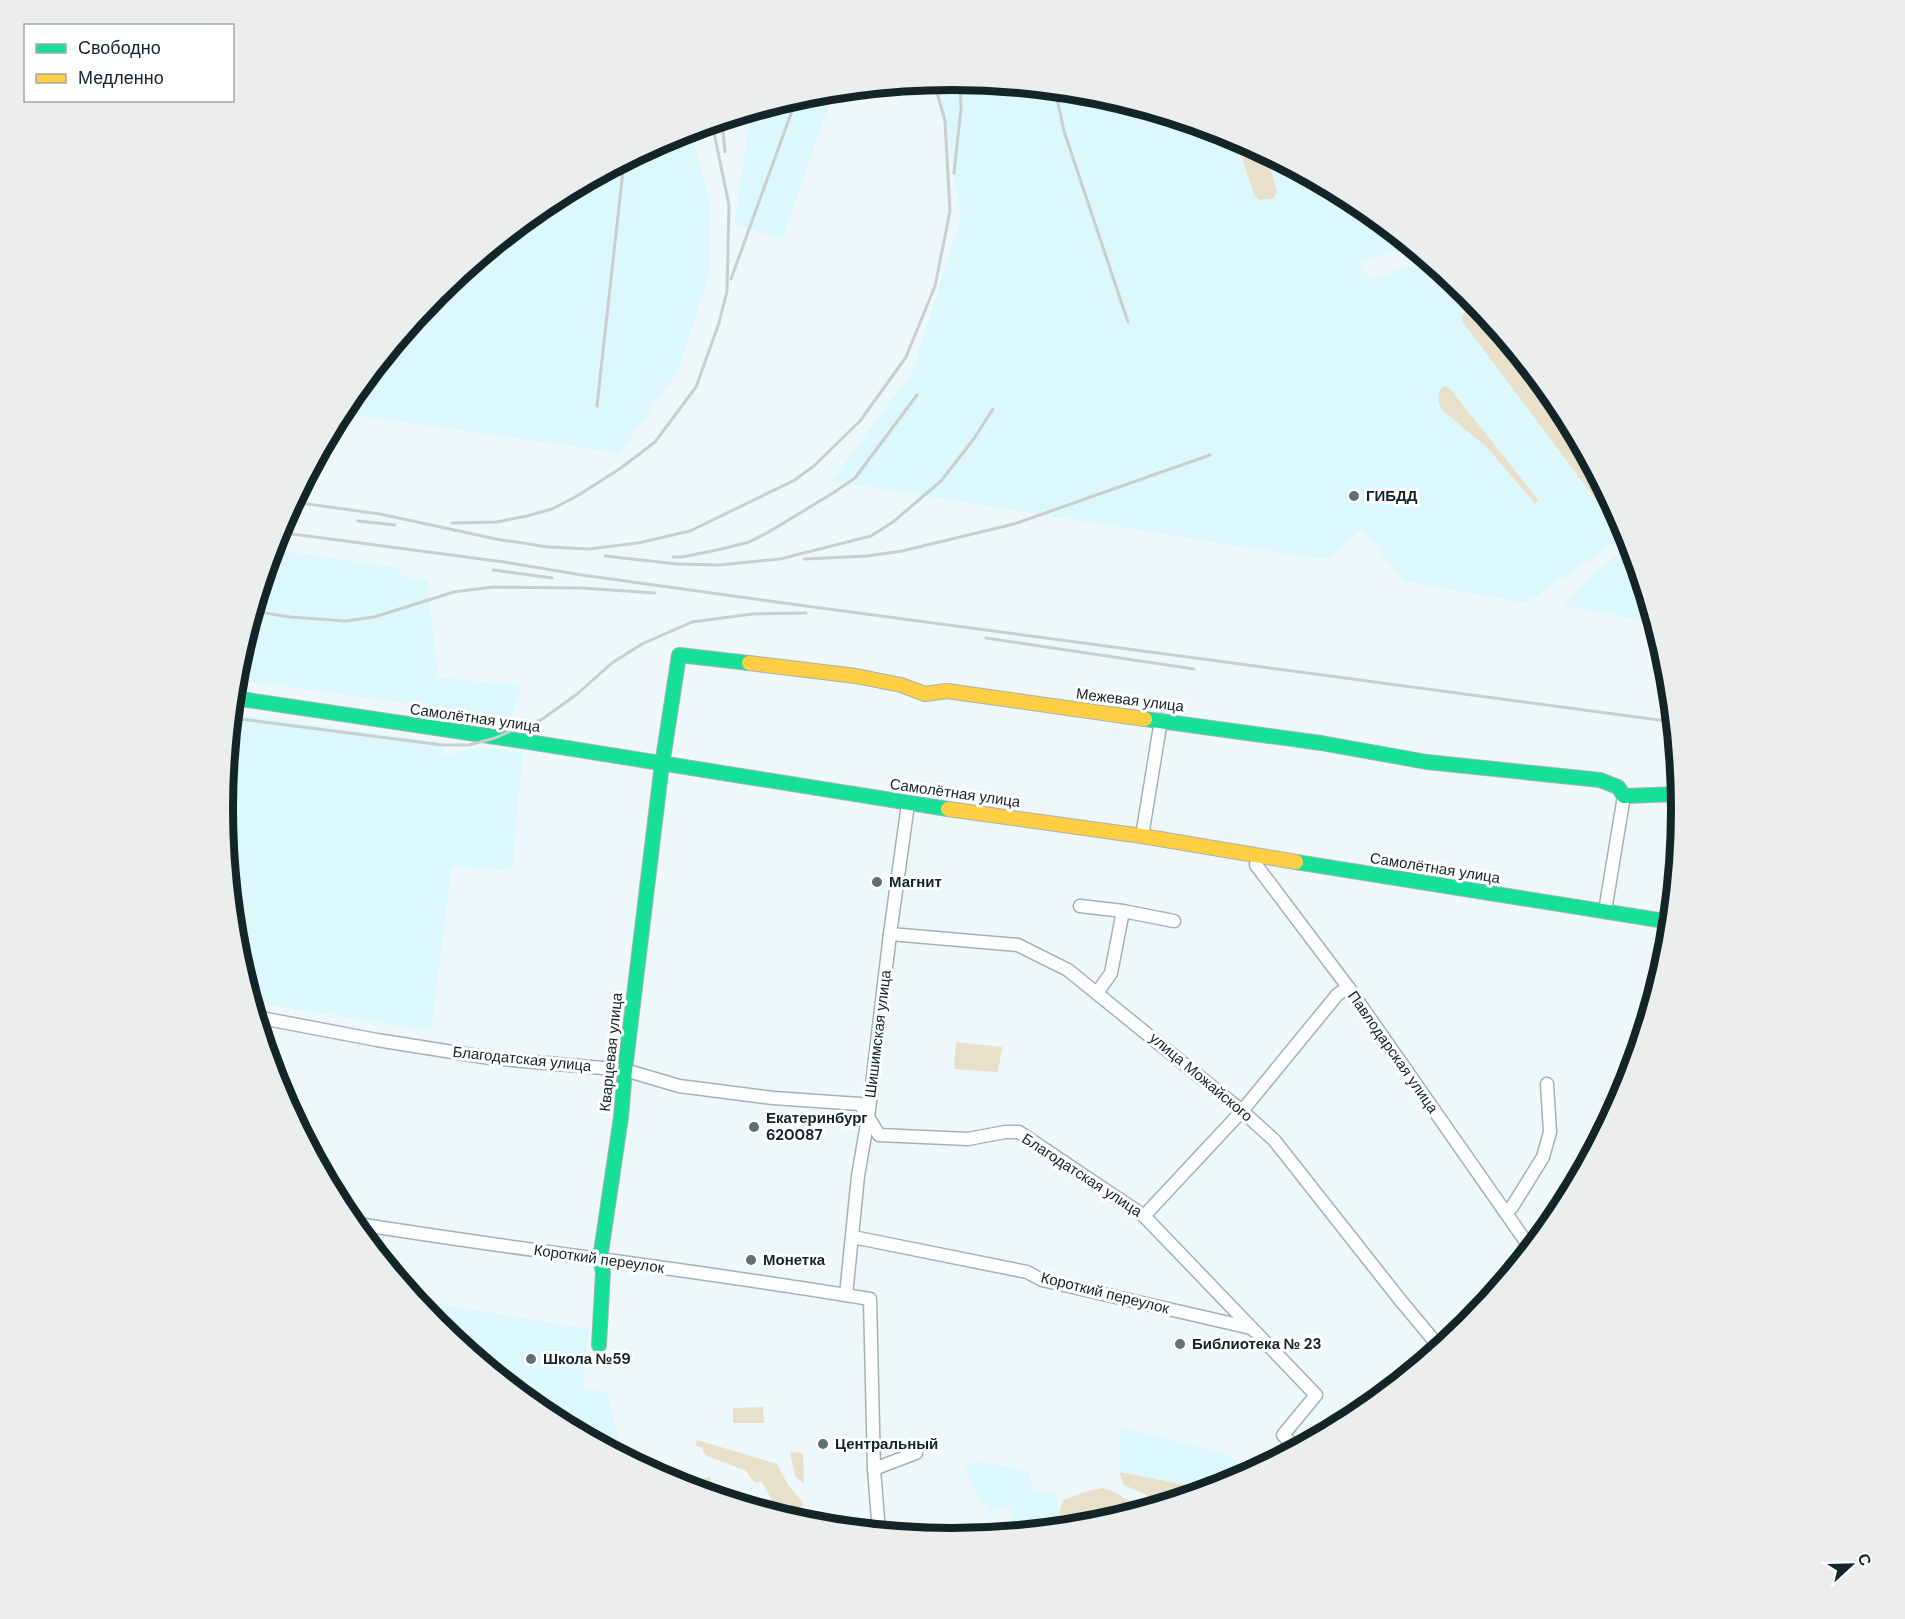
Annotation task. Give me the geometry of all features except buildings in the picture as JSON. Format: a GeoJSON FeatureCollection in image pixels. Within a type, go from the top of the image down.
{"type":"FeatureCollection","features":[{"type":"Feature","properties":{"kind":"street","name":"Межевая улица"},"geometry":{"type":"LineString","coordinates":[[662,763],[679,655],[856,676],[901,685],[925,694],[947,691],[1321,743],[1427,762],[1600,780],[1618,787],[1624,796]]}},
{"type":"Feature","properties":{"kind":"street","name":"Самолётная улица"},"geometry":{"type":"LineString","coordinates":[[242,699],[662,763],[908,804],[1142,836],[1663,921]]}},
{"type":"Feature","properties":{"kind":"street"},"geometry":{"type":"LineString","coordinates":[[1142,836],[1161,720]]}},
{"type":"Feature","properties":{"kind":"street","name":"Кварцевая улица"},"geometry":{"type":"LineString","coordinates":[[599,1345],[603,1272],[600,1259],[621,1118],[662,763]]}},
{"type":"Feature","properties":{"kind":"street"},"geometry":{"type":"LineString","coordinates":[[1605,911],[1624,796],[1671,794]]}},
{"type":"Feature","properties":{"kind":"street","name":"Шишимская улица"},"geometry":{"type":"LineString","coordinates":[[846,1295],[858,1176],[868,1118],[908,804]]}},
{"type":"Feature","properties":{"kind":"street","name":"Павлодарская улица"},"geometry":{"type":"LineString","coordinates":[[1258,856],[1256,865],[1348,987],[1527,1243]]}},
{"type":"Feature","properties":{"kind":"street"},"geometry":{"type":"LineString","coordinates":[[1080,906],[1174,921]]}},
{"type":"Feature","properties":{"kind":"street"},"geometry":{"type":"LineString","coordinates":[[1097,993],[1111,973],[1123,912]]}},
{"type":"Feature","properties":{"kind":"street","name":"улица Можайского"},"geometry":{"type":"LineString","coordinates":[[890,934],[1018,945],[1068,970],[1242,1111],[1274,1140],[1435,1342]]}},
{"type":"Feature","properties":{"kind":"street"},"geometry":{"type":"LineString","coordinates":[[1144,1215],[1242,1111],[1337,995],[1348,987]]}},
{"type":"Feature","properties":{"kind":"street","name":"Благодатская улица"},"geometry":{"type":"LineString","coordinates":[[265,1019],[377,1041],[490,1058],[625,1070],[679,1086],[773,1098],[860,1104],[879,1135],[968,1139],[1005,1132],[1019,1132],[1144,1215],[1316,1395],[1283,1435],[1292,1444]]}},
{"type":"Feature","properties":{"kind":"street"},"geometry":{"type":"LineString","coordinates":[[1505,1212],[1512,1207],[1544,1157],[1550,1132],[1547,1084]]}},
{"type":"Feature","properties":{"kind":"street","name":"Короткий переулок"},"geometry":{"type":"LineString","coordinates":[[366,1225],[846,1295]]}},
{"type":"Feature","properties":{"kind":"street","name":"Короткий переулок"},"geometry":{"type":"LineString","coordinates":[[853,1237],[1027,1272],[1042,1280],[1251,1328]]}},
{"type":"Feature","properties":{"kind":"street"},"geometry":{"type":"LineString","coordinates":[[846,1295],[870,1299],[874,1469],[878,1525]]}},
{"type":"Feature","properties":{"kind":"street"},"geometry":{"type":"LineString","coordinates":[[874,1469],[916,1453]]}},
{"type":"Feature","properties":{"kind":"shaded area"},"geometry":{"type":"Polygon","coordinates":[[[938,91],[1046,96],[1139,115],[1184,128],[1271,164],[1352,211],[1403,249],[1360,263],[1369,279],[1420,264],[1461,301],[1606,508],[1619,540],[1526,603],[1404,581],[1362,530],[1329,558],[1313,558],[831,481],[913,371],[961,216],[938,91]]]}},
{"type":"Feature","properties":{"kind":"shaded area"},"geometry":{"type":"Polygon","coordinates":[[[831,101],[782,240],[734,224],[750,120],[831,101]]]}},
{"type":"Feature","properties":{"kind":"shaded area"},"geometry":{"type":"Polygon","coordinates":[[[693,139],[711,203],[709,275],[678,371],[620,453],[351,414],[382,371],[412,335],[478,269],[514,239],[593,186],[634,164],[693,139]]]}},
{"type":"Feature","properties":{"kind":"shaded area"},"geometry":{"type":"Polygon","coordinates":[[[1239,150],[1269,163],[1277,191],[1274,198],[1260,200],[1255,197],[1239,150]]]}},
{"type":"Feature","properties":{"kind":"shaded area"},"geometry":{"type":"Polygon","coordinates":[[[1471,311],[1493,335],[1521,375],[1551,410],[1576,450],[1610,518],[1463,322],[1462,316],[1471,311]]]}},
{"type":"Feature","properties":{"kind":"shaded area"},"geometry":{"type":"Polygon","coordinates":[[[1445,386],[1451,390],[1538,500],[1535,504],[1488,448],[1442,410],[1439,396],[1441,388],[1445,386]]]}},
{"type":"Feature","properties":{"kind":"shaded area"},"geometry":{"type":"Polygon","coordinates":[[[282,550],[400,568],[400,575],[427,580],[438,677],[522,686],[511,718],[245,681],[258,623],[282,550]]]}},
{"type":"Feature","properties":{"kind":"shaded area"},"geometry":{"type":"Polygon","coordinates":[[[1623,550],[1647,621],[1564,606],[1587,579],[1623,550]]]}},
{"type":"Feature","properties":{"kind":"shaded area"},"geometry":{"type":"Polygon","coordinates":[[[239,715],[440,742],[445,755],[475,747],[523,752],[512,871],[452,866],[431,1031],[260,1003],[247,950],[239,903],[235,857],[233,810],[239,715]]]}},
{"type":"Feature","properties":{"kind":"shaded area"},"geometry":{"type":"Polygon","coordinates":[[[956,1042],[1002,1047],[998,1072],[954,1069],[956,1042]]]}},
{"type":"Feature","properties":{"kind":"shaded area","name":"Школа №59"},"geometry":{"type":"Polygon","coordinates":[[[433,1303],[589,1329],[583,1388],[607,1393],[620,1447],[553,1408],[514,1380],[478,1350],[432,1306],[433,1303]]]}},
{"type":"Feature","properties":{"kind":"shaded area"},"geometry":{"type":"Polygon","coordinates":[[[763,1407],[764,1423],[733,1423],[733,1408],[763,1407]]]}},
{"type":"Feature","properties":{"kind":"shaded area"},"geometry":{"type":"Polygon","coordinates":[[[1120,1427],[1220,1451],[1245,1466],[1193,1488],[1119,1472],[1120,1427]]]}},
{"type":"Feature","properties":{"kind":"shaded area"},"geometry":{"type":"Polygon","coordinates":[[[697,1440],[777,1464],[788,1485],[803,1505],[796,1510],[788,1503],[781,1508],[775,1506],[762,1482],[754,1482],[746,1471],[705,1455],[702,1448],[695,1445],[697,1440]]]}},
{"type":"Feature","properties":{"kind":"shaded area"},"geometry":{"type":"Polygon","coordinates":[[[790,1452],[803,1453],[804,1484],[795,1476],[790,1452]]]}},
{"type":"Feature","properties":{"kind":"shaded area"},"geometry":{"type":"Polygon","coordinates":[[[976,1462],[1008,1466],[1029,1473],[1035,1491],[1055,1492],[1061,1520],[1018,1525],[1008,1506],[988,1513],[974,1490],[965,1467],[976,1462]]]}},
{"type":"Feature","properties":{"kind":"shaded area"},"geometry":{"type":"Polygon","coordinates":[[[1119,1472],[1193,1488],[1155,1499],[1124,1485],[1119,1472]]]}},
{"type":"Feature","properties":{"kind":"shaded area"},"geometry":{"type":"Polygon","coordinates":[[[709,1477],[714,1486],[711,1487],[697,1482],[709,1477]]]}},
{"type":"Feature","properties":{"kind":"shaded area"},"geometry":{"type":"Polygon","coordinates":[[[1103,1488],[1123,1497],[1133,1505],[1072,1519],[1059,1513],[1063,1500],[1103,1488]]]}},
{"type":"Feature","properties":{"kind":"shaded area"},"geometry":{"type":"Polygon","coordinates":[[[848,1521],[873,1522],[873,1524],[848,1521]]]}},
{"type":"Feature","properties":{"kind":"railway"},"geometry":{"type":"LineString","coordinates":[[954,173],[961,108],[960,90]]}},
{"type":"Feature","properties":{"kind":"railway"},"geometry":{"type":"LineString","coordinates":[[302,503],[380,514],[496,539],[548,547],[589,549],[638,543],[690,531],[795,480],[815,465],[860,421],[906,357],[935,286],[950,211],[945,121],[937,91]]}},
{"type":"Feature","properties":{"kind":"railway"},"geometry":{"type":"LineString","coordinates":[[1057,98],[1064,131],[1128,322]]}},
{"type":"Feature","properties":{"kind":"railway"},"geometry":{"type":"LineString","coordinates":[[731,279],[793,109]]}},
{"type":"Feature","properties":{"kind":"railway"},"geometry":{"type":"LineString","coordinates":[[723,128],[725,152]]}},
{"type":"Feature","properties":{"kind":"railway"},"geometry":{"type":"LineString","coordinates":[[452,523],[497,522],[527,516],[552,509],[577,496],[621,468],[655,442],[696,387],[719,323],[727,291],[729,205],[714,131]]}},
{"type":"Feature","properties":{"kind":"railway"},"geometry":{"type":"LineString","coordinates":[[597,406],[623,170]]}},
{"type":"Feature","properties":{"kind":"railway"},"geometry":{"type":"LineString","coordinates":[[673,557],[749,542],[833,493],[855,478],[917,395]]}},
{"type":"Feature","properties":{"kind":"railway"},"geometry":{"type":"LineString","coordinates":[[605,556],[677,564],[719,565],[780,559],[871,536],[893,522],[941,481],[973,440],[993,409]]}},
{"type":"Feature","properties":{"kind":"railway"},"geometry":{"type":"LineString","coordinates":[[804,559],[867,556],[902,551],[1014,524],[1210,455]]}},
{"type":"Feature","properties":{"kind":"railway"},"geometry":{"type":"LineString","coordinates":[[358,521],[395,525]]}},
{"type":"Feature","properties":{"kind":"railway"},"geometry":{"type":"LineString","coordinates":[[288,533],[806,606],[1666,721]]}},
{"type":"Feature","properties":{"kind":"railway"},"geometry":{"type":"LineString","coordinates":[[493,570],[552,578]]}},
{"type":"Feature","properties":{"kind":"railway"},"geometry":{"type":"LineString","coordinates":[[261,612],[346,621],[374,617],[454,592],[493,587],[581,588],[655,593]]}},
{"type":"Feature","properties":{"kind":"railway"},"geometry":{"type":"LineString","coordinates":[[239,719],[442,745],[469,745],[495,738],[541,720],[576,695],[612,663],[642,644],[692,622],[752,614],[806,613]]}},
{"type":"Feature","properties":{"kind":"railway"},"geometry":{"type":"LineString","coordinates":[[986,638],[1194,669]]}},
{"type":"Feature","properties":{"kind":"traffic: fast"},"geometry":{"type":"LineString","coordinates":[[599,1345],[603,1272],[600,1259],[621,1117],[661,772],[679,655],[749,663]]}},
{"type":"Feature","properties":{"kind":"traffic: fast"},"geometry":{"type":"LineString","coordinates":[[242,699],[529,742],[948,809]]}},
{"type":"Feature","properties":{"kind":"traffic: fast"},"geometry":{"type":"LineString","coordinates":[[1145,719],[1321,743],[1427,762],[1600,780],[1618,787],[1624,796],[1671,794]]}},
{"type":"Feature","properties":{"kind":"traffic: fast"},"geometry":{"type":"LineString","coordinates":[[1296,862],[1663,921]]}},
{"type":"Feature","properties":{"kind":"traffic: slow"},"geometry":{"type":"LineString","coordinates":[[749,663],[856,676],[901,685],[925,694],[947,691],[1145,719]]}},
{"type":"Feature","properties":{"kind":"traffic: slow"},"geometry":{"type":"LineString","coordinates":[[948,809],[1142,836],[1296,862]]}},
{"type":"Feature","properties":{"kind":"place","name":"ГИБДД"},"geometry":{"type":"Point","coordinates":[1354,496]}},
{"type":"Feature","properties":{"kind":"place","name":"Магнит"},"geometry":{"type":"Point","coordinates":[877,882]}},
{"type":"Feature","properties":{"kind":"place","name":"Екатеринбург 620087"},"geometry":{"type":"Point","coordinates":[754,1127]}},
{"type":"Feature","properties":{"kind":"place","name":"Монетка"},"geometry":{"type":"Point","coordinates":[751,1260]}},
{"type":"Feature","properties":{"kind":"place","name":"Библиотека № 23"},"geometry":{"type":"Point","coordinates":[1180,1344]}},
{"type":"Feature","properties":{"kind":"place","name":"Школа №59"},"geometry":{"type":"Point","coordinates":[531,1359]}},
{"type":"Feature","properties":{"kind":"place","name":"Центральный"},"geometry":{"type":"Point","coordinates":[823,1444]}}]}
